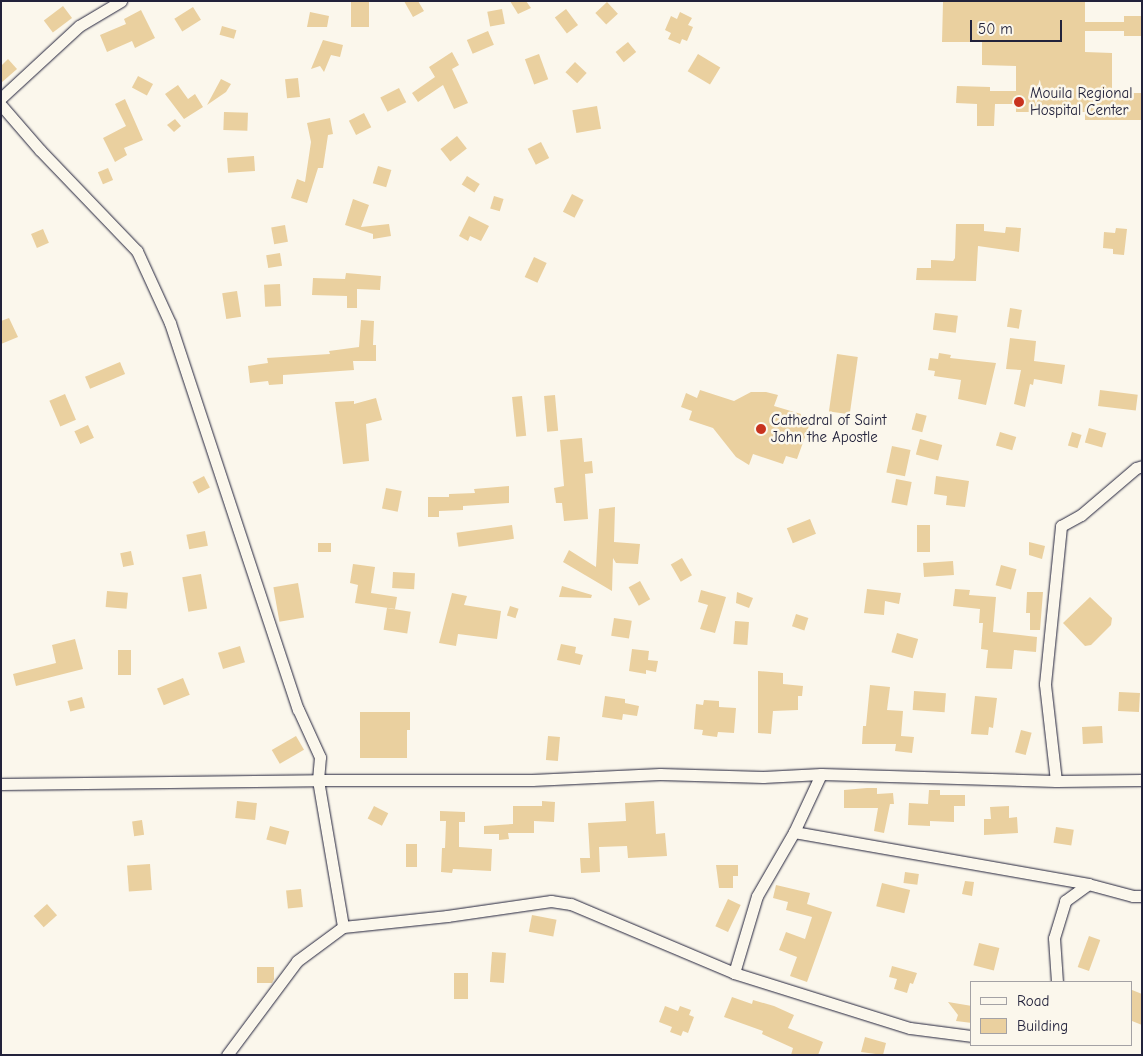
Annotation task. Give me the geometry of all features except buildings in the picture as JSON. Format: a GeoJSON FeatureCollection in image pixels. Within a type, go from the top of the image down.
{"type":"FeatureCollection","features":[{"type":"Feature","properties":{"kind":"street"},"geometry":{"type":"LineString","coordinates":[[1,98],[80,26],[121,1]]}},
{"type":"Feature","properties":{"kind":"street"},"geometry":{"type":"LineString","coordinates":[[1,105],[40,150],[137,251],[170,323],[298,709],[320,757],[318,780],[342,927]]}},
{"type":"Feature","properties":{"kind":"street"},"geometry":{"type":"LineString","coordinates":[[1056,782],[1045,684],[1061,526],[1081,515],[1136,468],[1142,466]]}},
{"type":"Feature","properties":{"kind":"street"},"geometry":{"type":"LineString","coordinates":[[1,784],[318,780],[532,780],[660,774],[763,777],[821,774],[1056,782],[1142,780]]}},
{"type":"Feature","properties":{"kind":"street"},"geometry":{"type":"LineString","coordinates":[[734,973],[757,896],[794,832],[821,774]]}},
{"type":"Feature","properties":{"kind":"street"},"geometry":{"type":"LineString","coordinates":[[794,832],[1088,884],[1133,896],[1142,896]]}},
{"type":"Feature","properties":{"kind":"street"},"geometry":{"type":"LineString","coordinates":[[1057,981],[1054,938],[1065,901],[1088,884]]}},
{"type":"Feature","properties":{"kind":"street"},"geometry":{"type":"LineString","coordinates":[[227,1055],[296,961],[342,927],[447,916],[551,900],[571,904],[734,973],[910,1028],[970,1036]]}},
{"type":"Feature","properties":{"kind":"place","name":"Mouila Regional Hospital Center"},"geometry":{"type":"Point","coordinates":[1019,102]}},
{"type":"Feature","properties":{"kind":"place","name":"Cathedral of Saint John the Apostle"},"geometry":{"type":"Point","coordinates":[761,429]}}]}
